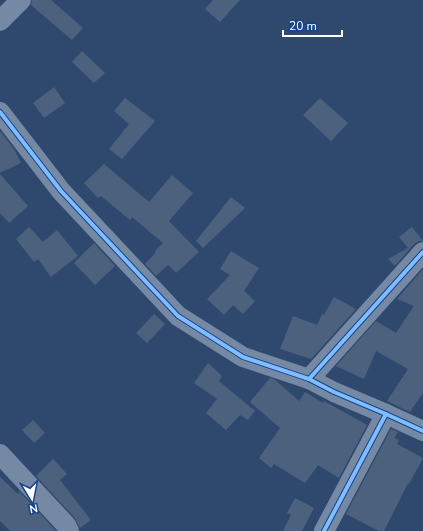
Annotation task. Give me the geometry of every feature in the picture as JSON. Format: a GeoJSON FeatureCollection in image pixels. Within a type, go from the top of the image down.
{"type":"FeatureCollection","features":[{"type":"Feature","properties":{"kind":"street"},"geometry":{"type":"LineString","coordinates":[[0,21],[21,0]]}},
{"type":"Feature","properties":{"kind":"street"},"geometry":{"type":"LineString","coordinates":[[0,112],[61,191],[178,316],[243,357],[309,379],[334,392],[423,431]]}},
{"type":"Feature","properties":{"kind":"street"},"geometry":{"type":"LineString","coordinates":[[309,379],[423,252]]}},
{"type":"Feature","properties":{"kind":"street"},"geometry":{"type":"LineString","coordinates":[[324,531],[386,414]]}},
{"type":"Feature","properties":{"kind":"street"},"geometry":{"type":"LineString","coordinates":[[4,467],[66,525],[69,531]]}},
{"type":"Feature","properties":{"kind":"building"},"geometry":{"type":"Polygon","coordinates":[[[32,0],[51,0],[83,28],[72,40],[31,5],[32,0]]]}},
{"type":"Feature","properties":{"kind":"building"},"geometry":{"type":"Polygon","coordinates":[[[213,0],[240,0],[220,22],[205,9],[213,0]]]}},
{"type":"Feature","properties":{"kind":"building"},"geometry":{"type":"Polygon","coordinates":[[[82,51],[105,73],[94,83],[72,62],[82,51]]]}},
{"type":"Feature","properties":{"kind":"building"},"geometry":{"type":"Polygon","coordinates":[[[54,87],[65,103],[44,118],[33,103],[54,87]]]}},
{"type":"Feature","properties":{"kind":"building"},"geometry":{"type":"Polygon","coordinates":[[[125,98],[155,121],[122,159],[109,149],[129,124],[114,111],[125,98]]]}},
{"type":"Feature","properties":{"kind":"building"},"geometry":{"type":"Polygon","coordinates":[[[320,98],[348,123],[331,141],[303,115],[320,98]]]}},
{"type":"Feature","properties":{"kind":"building"},"geometry":{"type":"Polygon","coordinates":[[[0,131],[14,149],[21,163],[0,173],[0,131]]]}},
{"type":"Feature","properties":{"kind":"building"},"geometry":{"type":"Polygon","coordinates":[[[104,164],[149,202],[172,175],[193,193],[169,221],[199,252],[176,273],[168,265],[156,276],[145,264],[163,243],[132,217],[130,220],[101,196],[98,198],[84,183],[104,164]]]}},
{"type":"Feature","properties":{"kind":"building"},"geometry":{"type":"Polygon","coordinates":[[[0,174],[28,206],[9,223],[0,213],[0,174]]]}},
{"type":"Feature","properties":{"kind":"building"},"geometry":{"type":"Polygon","coordinates":[[[231,197],[245,208],[203,248],[196,241],[231,197]]]}},
{"type":"Feature","properties":{"kind":"building"},"geometry":{"type":"Polygon","coordinates":[[[29,227],[43,242],[57,230],[78,256],[51,277],[38,259],[34,262],[16,239],[29,227]]]}},
{"type":"Feature","properties":{"kind":"building"},"geometry":{"type":"Polygon","coordinates":[[[412,227],[423,241],[419,241],[414,244],[395,266],[388,259],[408,248],[399,237],[412,227]]]}},
{"type":"Feature","properties":{"kind":"building"},"geometry":{"type":"Polygon","coordinates":[[[94,243],[115,266],[95,285],[74,263],[94,243]]]}},
{"type":"Feature","properties":{"kind":"building"},"geometry":{"type":"Polygon","coordinates":[[[231,251],[259,268],[244,291],[255,301],[243,314],[233,305],[224,315],[207,299],[230,275],[220,269],[231,251]]]}},
{"type":"Feature","properties":{"kind":"building"},"geometry":{"type":"Polygon","coordinates":[[[423,269],[423,393],[410,412],[387,401],[408,369],[376,351],[364,379],[336,366],[376,321],[396,333],[414,306],[397,299],[423,269]]]}},
{"type":"Feature","properties":{"kind":"building"},"geometry":{"type":"Polygon","coordinates":[[[334,297],[356,309],[311,359],[280,349],[293,316],[317,325],[322,314],[324,315],[334,297]]]}},
{"type":"Feature","properties":{"kind":"building"},"geometry":{"type":"Polygon","coordinates":[[[154,314],[165,324],[147,343],[136,333],[154,314]]]}},
{"type":"Feature","properties":{"kind":"building"},"geometry":{"type":"Polygon","coordinates":[[[208,363],[222,376],[219,381],[255,411],[248,420],[240,415],[226,430],[206,413],[217,399],[194,383],[208,363]]]}},
{"type":"Feature","properties":{"kind":"building"},"geometry":{"type":"Polygon","coordinates":[[[270,378],[274,379],[299,401],[305,392],[323,403],[324,401],[367,425],[339,478],[318,465],[305,483],[274,464],[271,468],[259,458],[280,428],[250,402],[270,378]]]}},
{"type":"Feature","properties":{"kind":"building"},"geometry":{"type":"Polygon","coordinates":[[[33,420],[45,433],[34,443],[22,430],[33,420]]]}},
{"type":"Feature","properties":{"kind":"building"},"geometry":{"type":"Polygon","coordinates":[[[391,429],[398,432],[394,438],[399,440],[397,444],[423,458],[409,484],[408,483],[384,531],[379,531],[346,514],[391,429]]]}},
{"type":"Feature","properties":{"kind":"building"},"geometry":{"type":"Polygon","coordinates":[[[53,459],[67,474],[60,480],[91,520],[80,528],[74,517],[36,476],[53,459]]]}},
{"type":"Feature","properties":{"kind":"building"},"geometry":{"type":"Polygon","coordinates":[[[0,477],[18,494],[20,492],[56,531],[10,531],[0,521],[0,477]]]}},
{"type":"Feature","properties":{"kind":"building"},"geometry":{"type":"Polygon","coordinates":[[[295,498],[314,508],[302,531],[283,531],[291,515],[287,513],[295,498]]]}},
{"type":"Feature","properties":{"kind":"cycle path"},"geometry":{"type":"LineString","coordinates":[[0,112],[61,191],[178,316],[243,357],[309,379],[334,392],[423,431]]}},
{"type":"Feature","properties":{"kind":"cycle path"},"geometry":{"type":"LineString","coordinates":[[309,379],[423,252]]}},
{"type":"Feature","properties":{"kind":"cycle path"},"geometry":{"type":"LineString","coordinates":[[324,531],[386,414]]}}]}
